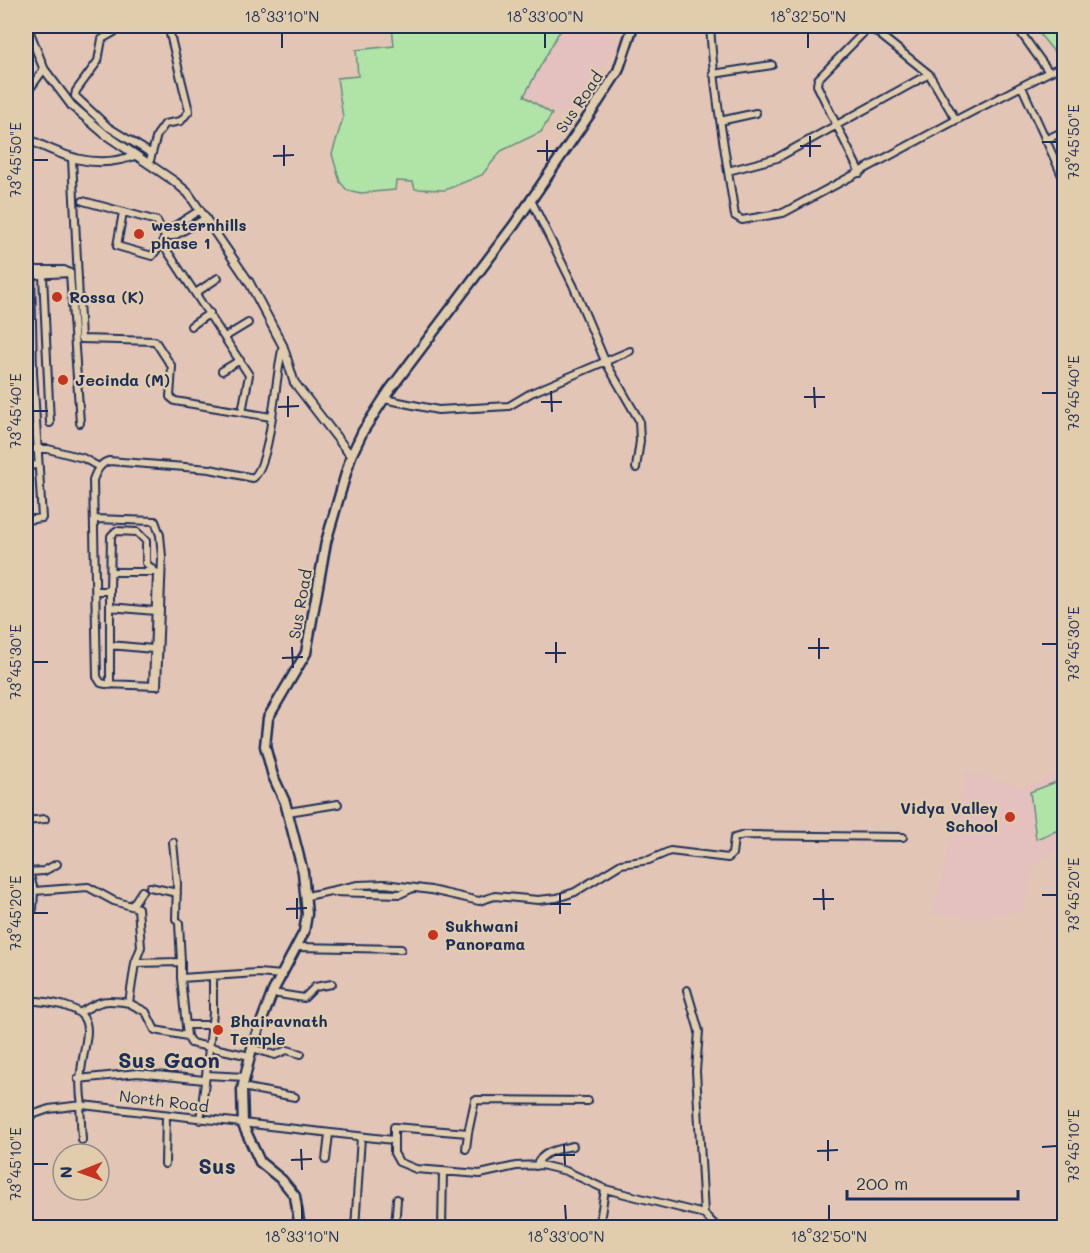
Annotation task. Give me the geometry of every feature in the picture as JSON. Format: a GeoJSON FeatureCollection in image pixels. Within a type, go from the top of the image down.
{"type":"FeatureCollection","features":[{"type":"Feature","properties":{"kind":"main road","name":"Sus Road"},"geometry":{"type":"LineString","coordinates":[[300,1227],[295,1197],[282,1180],[260,1162],[243,1125],[242,1088],[251,1052],[272,993],[304,932],[308,896],[288,812],[265,746],[268,718],[306,653],[326,542],[351,456],[384,399],[531,200],[618,71],[633,26]]}},
{"type":"Feature","properties":{"kind":"street"},"geometry":{"type":"LineString","coordinates":[[27,26],[44,69],[72,106],[106,135],[174,181],[201,210],[249,282],[283,346],[294,382],[351,456]]}},
{"type":"Feature","properties":{"kind":"street"},"geometry":{"type":"LineString","coordinates":[[120,26],[118,30],[102,39],[98,61],[76,91],[75,96],[108,127],[152,154]]}},
{"type":"Feature","properties":{"kind":"street"},"geometry":{"type":"LineString","coordinates":[[149,164],[157,135],[165,124],[181,121],[189,111],[168,26]]}},
{"type":"Feature","properties":{"kind":"street"},"geometry":{"type":"LineString","coordinates":[[710,26],[713,74],[735,216],[742,220],[783,213],[956,120],[1065,66]]}},
{"type":"Feature","properties":{"kind":"street"},"geometry":{"type":"LineString","coordinates":[[860,173],[838,126],[818,91],[817,82],[869,26],[929,74],[956,120]]}},
{"type":"Feature","properties":{"kind":"street"},"geometry":{"type":"LineString","coordinates":[[1016,26],[1049,72]]}},
{"type":"Feature","properties":{"kind":"street"},"geometry":{"type":"LineString","coordinates":[[713,74],[772,65]]}},
{"type":"Feature","properties":{"kind":"street"},"geometry":{"type":"LineString","coordinates":[[26,94],[44,69]]}},
{"type":"Feature","properties":{"kind":"street"},"geometry":{"type":"LineString","coordinates":[[728,171],[777,158],[929,74]]}},
{"type":"Feature","properties":{"kind":"street"},"geometry":{"type":"LineString","coordinates":[[1022,87],[1065,180]]}},
{"type":"Feature","properties":{"kind":"street"},"geometry":{"type":"LineString","coordinates":[[720,122],[756,113]]}},
{"type":"Feature","properties":{"kind":"street"},"geometry":{"type":"LineString","coordinates":[[1045,140],[1065,131]]}},
{"type":"Feature","properties":{"kind":"street"},"geometry":{"type":"LineString","coordinates":[[26,138],[72,159],[108,163],[136,155]]}},
{"type":"Feature","properties":{"kind":"street"},"geometry":{"type":"LineString","coordinates":[[72,159],[81,339],[155,340],[172,367],[170,391],[172,400],[271,417]]}},
{"type":"Feature","properties":{"kind":"street"},"geometry":{"type":"LineString","coordinates":[[531,200],[605,361],[639,420],[640,441],[636,468]]}},
{"type":"Feature","properties":{"kind":"street"},"geometry":{"type":"LineString","coordinates":[[83,201],[157,221],[250,378],[242,412]]}},
{"type":"Feature","properties":{"kind":"street"},"geometry":{"type":"LineString","coordinates":[[123,212],[117,246],[152,256],[156,255],[170,229],[201,210]]}},
{"type":"Feature","properties":{"kind":"street"},"geometry":{"type":"LineString","coordinates":[[165,238],[174,236],[206,218]]}},
{"type":"Feature","properties":{"kind":"street"},"geometry":{"type":"LineString","coordinates":[[29,276],[64,270],[70,273]]}},
{"type":"Feature","properties":{"kind":"street"},"geometry":{"type":"LineString","coordinates":[[29,276],[70,273]]}},
{"type":"Feature","properties":{"kind":"street"},"geometry":{"type":"LineString","coordinates":[[70,273],[80,423]]}},
{"type":"Feature","properties":{"kind":"street"},"geometry":{"type":"LineString","coordinates":[[43,275],[50,423]]}},
{"type":"Feature","properties":{"kind":"street"},"geometry":{"type":"LineString","coordinates":[[26,520],[41,519],[29,276]]}},
{"type":"Feature","properties":{"kind":"street"},"geometry":{"type":"LineString","coordinates":[[197,292],[218,278]]}},
{"type":"Feature","properties":{"kind":"street"},"geometry":{"type":"LineString","coordinates":[[191,326],[210,313]]}},
{"type":"Feature","properties":{"kind":"street"},"geometry":{"type":"LineString","coordinates":[[225,337],[248,323]]}},
{"type":"Feature","properties":{"kind":"street"},"geometry":{"type":"LineString","coordinates":[[94,519],[155,521],[160,536],[162,557],[157,686],[110,685],[101,683],[97,677],[93,480],[99,467],[110,461],[210,470],[253,477],[262,466],[283,346]]}},
{"type":"Feature","properties":{"kind":"street"},"geometry":{"type":"LineString","coordinates":[[384,399],[438,410],[509,406],[531,393],[630,351]]}},
{"type":"Feature","properties":{"kind":"street"},"geometry":{"type":"LineString","coordinates":[[222,370],[240,360]]}},
{"type":"Feature","properties":{"kind":"street"},"geometry":{"type":"LineString","coordinates":[[26,373],[33,373]]}},
{"type":"Feature","properties":{"kind":"street"},"geometry":{"type":"LineString","coordinates":[[26,449],[48,449],[83,458],[99,467]]}},
{"type":"Feature","properties":{"kind":"street"},"geometry":{"type":"LineString","coordinates":[[26,466],[38,465]]}},
{"type":"Feature","properties":{"kind":"street"},"geometry":{"type":"LineString","coordinates":[[110,685],[111,536],[116,531],[141,534],[146,541],[146,563],[156,572],[153,686]]}},
{"type":"Feature","properties":{"kind":"street"},"geometry":{"type":"LineString","coordinates":[[111,572],[156,572]]}},
{"type":"Feature","properties":{"kind":"street"},"geometry":{"type":"LineString","coordinates":[[97,591],[110,591]]}},
{"type":"Feature","properties":{"kind":"street"},"geometry":{"type":"LineString","coordinates":[[110,607],[155,611]]}},
{"type":"Feature","properties":{"kind":"street"},"geometry":{"type":"LineString","coordinates":[[110,645],[153,649]]}},
{"type":"Feature","properties":{"kind":"street"},"geometry":{"type":"LineString","coordinates":[[288,812],[338,804]]}},
{"type":"Feature","properties":{"kind":"street"},"geometry":{"type":"LineString","coordinates":[[26,821],[45,819]]}},
{"type":"Feature","properties":{"kind":"street"},"geometry":{"type":"LineString","coordinates":[[308,896],[358,885],[385,884],[479,901],[495,896],[538,900],[557,898],[593,883],[621,864],[649,860],[670,851],[728,858],[732,854],[734,838],[744,835],[903,837]]}},
{"type":"Feature","properties":{"kind":"street"},"geometry":{"type":"LineString","coordinates":[[173,842],[177,893],[176,919],[179,923],[181,978],[187,1036],[191,1042],[208,1047],[275,1055],[287,1050],[301,1054]]}},
{"type":"Feature","properties":{"kind":"street"},"geometry":{"type":"LineString","coordinates":[[26,861],[27,872],[34,891],[33,909],[26,909]]}},
{"type":"Feature","properties":{"kind":"street"},"geometry":{"type":"LineString","coordinates":[[27,872],[44,871],[57,864]]}},
{"type":"Feature","properties":{"kind":"street"},"geometry":{"type":"LineString","coordinates":[[34,891],[88,887],[114,901],[140,911],[141,947],[135,963],[129,1003]]}},
{"type":"Feature","properties":{"kind":"street"},"geometry":{"type":"LineString","coordinates":[[150,887],[177,893]]}},
{"type":"Feature","properties":{"kind":"street"},"geometry":{"type":"LineString","coordinates":[[132,906],[142,891]]}},
{"type":"Feature","properties":{"kind":"street"},"geometry":{"type":"LineString","coordinates":[[297,947],[400,948]]}},
{"type":"Feature","properties":{"kind":"street"},"geometry":{"type":"LineString","coordinates":[[135,963],[181,962]]}},
{"type":"Feature","properties":{"kind":"street"},"geometry":{"type":"LineString","coordinates":[[181,978],[257,973],[283,975]]}},
{"type":"Feature","properties":{"kind":"street"},"geometry":{"type":"LineString","coordinates":[[200,1119],[212,1024],[213,976]]}},
{"type":"Feature","properties":{"kind":"street"},"geometry":{"type":"LineString","coordinates":[[272,993],[304,998],[315,987],[332,984]]}},
{"type":"Feature","properties":{"kind":"street"},"geometry":{"type":"LineString","coordinates":[[687,990],[699,1031],[696,1071],[704,1214]]}},
{"type":"Feature","properties":{"kind":"street"},"geometry":{"type":"LineString","coordinates":[[81,1012],[98,1001],[108,999],[129,1003],[146,1012],[155,1030],[187,1036]]}},
{"type":"Feature","properties":{"kind":"street"},"geometry":{"type":"LineString","coordinates":[[26,1000],[44,1001],[81,1012],[87,1020]]}},
{"type":"Feature","properties":{"kind":"street"},"geometry":{"type":"LineString","coordinates":[[82,1140],[78,1079],[89,1032],[87,1020],[91,1006]]}},
{"type":"Feature","properties":{"kind":"street"},"geometry":{"type":"LineString","coordinates":[[186,1025],[212,1024]]}},
{"type":"Feature","properties":{"kind":"street"},"geometry":{"type":"LineString","coordinates":[[78,1079],[138,1073],[205,1078],[245,1077]]}},
{"type":"Feature","properties":{"kind":"street"},"geometry":{"type":"LineString","coordinates":[[242,1088],[295,1097]]}},
{"type":"Feature","properties":{"kind":"street"},"geometry":{"type":"LineString","coordinates":[[466,1149],[475,1100],[588,1101]]}},
{"type":"Feature","properties":{"kind":"street","name":"North Road"},"geometry":{"type":"LineString","coordinates":[[26,1117],[60,1107],[81,1105],[243,1125],[393,1140]]}},
{"type":"Feature","properties":{"kind":"street"},"geometry":{"type":"LineString","coordinates":[[165,1164],[166,1115]]}},
{"type":"Feature","properties":{"kind":"street"},"geometry":{"type":"LineString","coordinates":[[468,1133],[394,1127],[394,1153],[399,1162],[416,1169],[480,1174],[516,1166],[536,1166],[566,1171],[606,1189],[704,1214],[718,1227]]}},
{"type":"Feature","properties":{"kind":"street"},"geometry":{"type":"LineString","coordinates":[[326,1160],[329,1134]]}},
{"type":"Feature","properties":{"kind":"street"},"geometry":{"type":"LineString","coordinates":[[355,1227],[361,1137]]}},
{"type":"Feature","properties":{"kind":"street"},"geometry":{"type":"LineString","coordinates":[[536,1166],[539,1157],[573,1146]]}},
{"type":"Feature","properties":{"kind":"street"},"geometry":{"type":"LineString","coordinates":[[442,1227],[444,1171]]}},
{"type":"Feature","properties":{"kind":"street"},"geometry":{"type":"LineString","coordinates":[[600,1227],[606,1189]]}},
{"type":"Feature","properties":{"kind":"street"},"geometry":{"type":"LineString","coordinates":[[395,1227],[397,1199]]}},
{"type":"Feature","properties":{"kind":"shaded area"},"geometry":{"type":"Polygon","coordinates":[[[573,26],[584,26],[620,40],[568,120],[525,94],[559,35],[573,26]]]}},
{"type":"Feature","properties":{"kind":"shaded area","name":"Vidya Valley School"},"geometry":{"type":"Polygon","coordinates":[[[967,772],[1023,787],[1064,772],[1064,847],[1034,863],[1023,911],[971,917],[933,914],[967,772]]]}},
{"type":"Feature","properties":{"kind":"green space"},"geometry":{"type":"Polygon","coordinates":[[[392,26],[567,26],[558,34],[524,96],[552,114],[541,132],[501,151],[482,175],[445,190],[415,189],[413,182],[396,181],[395,190],[361,193],[347,190],[340,182],[332,154],[343,118],[337,78],[358,76],[356,50],[394,46],[392,26]]]}},
{"type":"Feature","properties":{"kind":"green space"},"geometry":{"type":"Polygon","coordinates":[[[1033,26],[1064,26],[1064,64],[1033,26]]]}},
{"type":"Feature","properties":{"kind":"green space"},"geometry":{"type":"Polygon","coordinates":[[[1064,779],[1064,828],[1036,839],[1030,792],[1064,779]]]}},
{"type":"Feature","properties":{"kind":"place","name":"westernhills phase 1"},"geometry":{"type":"Point","coordinates":[139,234]}},
{"type":"Feature","properties":{"kind":"place","name":"Rossa (K)"},"geometry":{"type":"Point","coordinates":[57,297]}},
{"type":"Feature","properties":{"kind":"place","name":"Jecinda (M)"},"geometry":{"type":"Point","coordinates":[63,380]}},
{"type":"Feature","properties":{"kind":"place","name":"Vidya Valley School"},"geometry":{"type":"Point","coordinates":[1010,817]}},
{"type":"Feature","properties":{"kind":"place","name":"Sukhwani Panorama"},"geometry":{"type":"Point","coordinates":[433,935]}},
{"type":"Feature","properties":{"kind":"place","name":"Bhairavnath Temple"},"geometry":{"type":"Point","coordinates":[218,1030]}},
{"type":"Feature","properties":{"kind":"district","name":"Sus Gaon"},"geometry":{"type":"Point","coordinates":[169,1060]}},
{"type":"Feature","properties":{"kind":"district","name":"Sus"},"geometry":{"type":"Point","coordinates":[217,1166]}}]}
